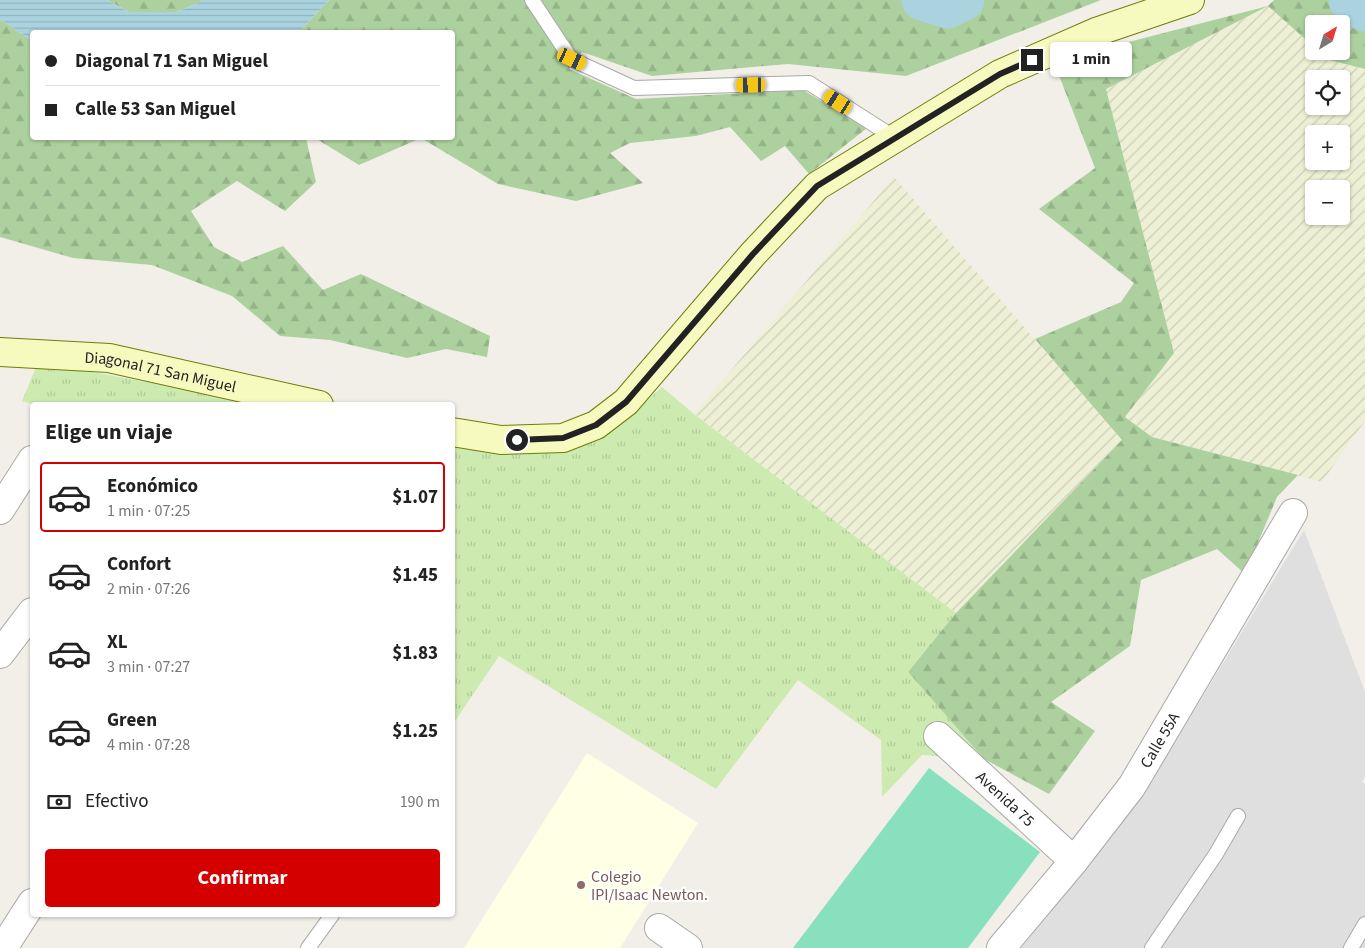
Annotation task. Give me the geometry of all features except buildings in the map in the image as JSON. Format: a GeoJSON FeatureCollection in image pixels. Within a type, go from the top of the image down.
{"type":"FeatureCollection","features":[{"type":"Feature","properties":{"kind":"main road"},"geometry":{"type":"LineString","coordinates":[[455,432],[501,440],[563,438],[596,425],[626,402],[753,254],[817,186],[1000,74],[1096,32],[1190,0]]}},
{"type":"Feature","properties":{"kind":"main road","name":"Diagonal 71 San Miguel"},"geometry":{"type":"LineString","coordinates":[[0,352],[109,358],[306,402]]}},
{"type":"Feature","properties":{"kind":"street"},"geometry":{"type":"LineString","coordinates":[[0,510],[30,463]]}},
{"type":"Feature","properties":{"kind":"street","name":"Calle 55A"},"geometry":{"type":"LineString","coordinates":[[1001,948],[1074,861],[1132,786],[1293,513]]}},
{"type":"Feature","properties":{"kind":"street"},"geometry":{"type":"LineString","coordinates":[[0,654],[30,615]]}},
{"type":"Feature","properties":{"kind":"street","name":"Avenida 75"},"geometry":{"type":"LineString","coordinates":[[938,736],[1074,861]]}},
{"type":"Feature","properties":{"kind":"street"},"geometry":{"type":"LineString","coordinates":[[3,948],[30,906]]}},
{"type":"Feature","properties":{"kind":"street"},"geometry":{"type":"LineString","coordinates":[[659,928],[688,948]]}},
{"type":"Feature","properties":{"kind":"lane"},"geometry":{"type":"LineString","coordinates":[[532,0],[572,59],[634,88],[810,84],[895,138]]}},
{"type":"Feature","properties":{"kind":"lane"},"geometry":{"type":"LineString","coordinates":[[1152,948],[1216,854],[1238,816]]}},
{"type":"Feature","properties":{"kind":"lane"},"geometry":{"type":"LineString","coordinates":[[308,948],[331,917]]}},
{"type":"Feature","properties":{"kind":"lane"},"geometry":{"type":"LineString","coordinates":[[1351,948],[1365,924]]}},
{"type":"Feature","properties":{"kind":"shaded area"},"geometry":{"type":"Polygon","coordinates":[[[1268,5],[1305,39],[1305,60],[1329,60],[1365,69],[1365,421],[1322,482],[1152,437],[1125,417],[1174,353],[1106,89],[1268,5]]]}},
{"type":"Feature","properties":{"kind":"shaded area"},"geometry":{"type":"Polygon","coordinates":[[[894,177],[1122,440],[956,613],[694,414],[894,177]]]}},
{"type":"Feature","properties":{"kind":"shaded area"},"geometry":{"type":"Polygon","coordinates":[[[1304,530],[1365,692],[1365,777],[1362,782],[1365,784],[1365,948],[1021,948],[1150,783],[1304,530]]]}},
{"type":"Feature","properties":{"kind":"shaded area","name":"Colegio IPI/Isaac Newton."},"geometry":{"type":"Polygon","coordinates":[[[587,753],[698,823],[620,948],[464,948],[587,753]]]}},
{"type":"Feature","properties":{"kind":"green space"},"geometry":{"type":"Polygon","coordinates":[[[107,0],[204,0],[177,12],[129,12],[107,0]]]}},
{"type":"Feature","properties":{"kind":"green space"},"geometry":{"type":"Polygon","coordinates":[[[329,0],[1101,0],[906,76],[788,64],[652,76],[582,52],[569,69],[636,99],[803,90],[867,128],[809,174],[785,146],[761,161],[730,127],[696,136],[630,143],[610,153],[643,183],[576,201],[498,184],[424,140],[455,140],[455,30],[301,30],[329,0]]]}},
{"type":"Feature","properties":{"kind":"green space"},"geometry":{"type":"Polygon","coordinates":[[[1274,0],[1365,0],[1365,69],[1329,60],[1350,60],[1350,15],[1305,15],[1305,39],[1268,6],[1274,0]]]}},
{"type":"Feature","properties":{"kind":"green space"},"geometry":{"type":"Polygon","coordinates":[[[1268,6],[1106,89],[1174,353],[1125,417],[1152,437],[1298,475],[1277,497],[1245,574],[1217,549],[1141,580],[1130,646],[1051,702],[1095,731],[1049,794],[984,759],[908,672],[956,613],[1122,440],[1035,339],[1121,302],[1134,283],[1039,209],[1095,168],[1058,73],[1090,52],[1268,6]]]}},
{"type":"Feature","properties":{"kind":"green space"},"geometry":{"type":"Polygon","coordinates":[[[0,19],[30,40],[30,140],[306,140],[316,182],[285,211],[237,181],[191,211],[214,247],[242,262],[283,246],[323,290],[361,274],[490,336],[487,357],[446,349],[407,358],[330,340],[280,336],[232,296],[152,265],[73,258],[0,237],[0,19]]]}},
{"type":"Feature","properties":{"kind":"green space"},"geometry":{"type":"Polygon","coordinates":[[[318,140],[416,140],[359,165],[318,140]]]}},
{"type":"Feature","properties":{"kind":"green space"},"geometry":{"type":"Polygon","coordinates":[[[38,362],[257,402],[30,403],[22,401],[38,362]]]}},
{"type":"Feature","properties":{"kind":"green space"},"geometry":{"type":"Polygon","coordinates":[[[662,387],[694,414],[956,613],[908,672],[984,759],[922,755],[882,797],[881,740],[798,680],[716,789],[499,656],[455,721],[455,440],[522,454],[615,429],[662,387]]]}},
{"type":"Feature","properties":{"kind":"green space"},"geometry":{"type":"Polygon","coordinates":[[[929,768],[1040,852],[968,948],[793,948],[929,768]]]}},
{"type":"Feature","properties":{"kind":"water"},"geometry":{"type":"Polygon","coordinates":[[[0,0],[107,0],[129,12],[177,12],[204,0],[329,0],[301,30],[30,30],[30,40],[0,19],[0,0]]]}},
{"type":"Feature","properties":{"kind":"waterway"},"geometry":{"type":"LineString","coordinates":[[922,0],[948,8],[964,0]]}},
{"type":"Feature","properties":{"kind":"waterway"},"geometry":{"type":"LineString","coordinates":[[1349,0],[1365,11]]}},
{"type":"Feature","properties":{"kind":"place","name":"Colegio IPI/Isaac Newton."},"geometry":{"type":"Point","coordinates":[581,885]}},
{"type":"Feature","properties":{"kind":"route"},"geometry":{"type":"LineString","coordinates":[[517,440],[563,438],[596,425],[626,402],[753,254],[817,186],[1000,74],[1032,60]]}}]}
